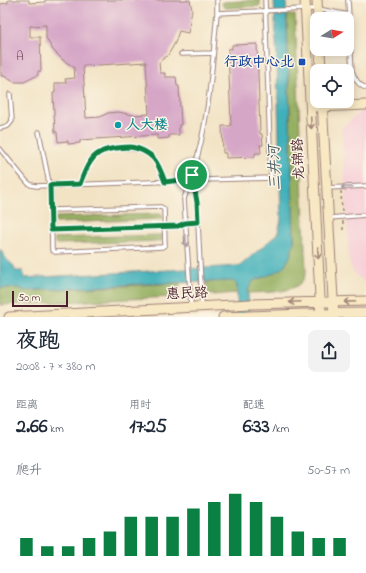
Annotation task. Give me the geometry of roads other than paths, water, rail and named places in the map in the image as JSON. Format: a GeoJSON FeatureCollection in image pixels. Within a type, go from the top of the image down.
{"type":"FeatureCollection","features":[{"type":"Feature","properties":{"kind":"street","name":"龙锦路"},"geometry":{"type":"LineString","coordinates":[[306,4],[321,315]]}},
{"type":"Feature","properties":{"kind":"street"},"geometry":{"type":"LineString","coordinates":[[354,105],[366,105]]}},
{"type":"Feature","properties":{"kind":"street","name":"龙锦路"},"geometry":{"type":"LineString","coordinates":[[323,108],[334,315]]}},
{"type":"Feature","properties":{"kind":"street","name":"惠民路"},"geometry":{"type":"LineString","coordinates":[[9,317],[251,304],[366,301]]}},
{"type":"Feature","properties":{"kind":"street"},"geometry":{"type":"LineString","coordinates":[[223,317],[366,313]]}},
{"type":"Feature","properties":{"kind":"lane"},"geometry":{"type":"LineString","coordinates":[[191,308],[184,199],[200,152],[213,53],[217,0]]}},
{"type":"Feature","properties":{"kind":"lane"},"geometry":{"type":"LineString","coordinates":[[0,149],[31,185],[165,182],[180,180],[192,175],[203,180],[271,178],[265,0]]}},
{"type":"Feature","properties":{"kind":"lane"},"geometry":{"type":"LineString","coordinates":[[348,0],[349,12]]}},
{"type":"Feature","properties":{"kind":"lane"},"geometry":{"type":"LineString","coordinates":[[217,13],[290,10],[306,4],[318,5],[340,12]]}},
{"type":"Feature","properties":{"kind":"lane"},"geometry":{"type":"LineString","coordinates":[[181,54],[213,53]]}},
{"type":"Feature","properties":{"kind":"lane"},"geometry":{"type":"LineString","coordinates":[[351,56],[354,78],[359,85],[366,88]]}},
{"type":"Feature","properties":{"kind":"lane"},"geometry":{"type":"LineString","coordinates":[[0,128],[8,126],[12,121],[10,94]]}},
{"type":"Feature","properties":{"kind":"lane"},"geometry":{"type":"LineString","coordinates":[[39,132],[50,185],[52,250],[55,252],[162,248],[165,245],[164,209],[161,206],[51,210]]}},
{"type":"Feature","properties":{"kind":"lane"},"geometry":{"type":"LineString","coordinates":[[80,184],[86,169],[94,157],[103,150],[131,147],[148,153],[156,160],[165,182]]}},
{"type":"Feature","properties":{"kind":"lane"},"geometry":{"type":"LineString","coordinates":[[192,175],[197,202],[202,307]]}},
{"type":"Feature","properties":{"kind":"lane"},"geometry":{"type":"LineString","coordinates":[[327,188],[366,186]]}},
{"type":"Feature","properties":{"kind":"lane"},"geometry":{"type":"LineString","coordinates":[[329,218],[366,215]]}},
{"type":"Feature","properties":{"kind":"lane"},"geometry":{"type":"LineString","coordinates":[[51,230],[165,227],[198,222]]}},
{"type":"Feature","properties":{"kind":"water"},"geometry":{"type":"Polygon","coordinates":[[[274,0],[286,0],[294,240],[292,250],[286,264],[276,272],[253,281],[248,290],[249,317],[237,317],[237,285],[233,281],[141,284],[23,291],[21,288],[0,288],[0,249],[7,260],[14,266],[15,271],[23,271],[24,278],[240,266],[274,237],[278,232],[281,220],[274,0]]]}},
{"type":"Feature","properties":{"kind":"place","name":"行政中心北"},"geometry":{"type":"Point","coordinates":[302,62]}},
{"type":"Feature","properties":{"kind":"place","name":"人大楼"},"geometry":{"type":"Point","coordinates":[118,125]}},
{"type":"Feature","properties":{"kind":"water label","name":"三井河"},"geometry":{"type":"Point","coordinates":[275,168]}}]}
